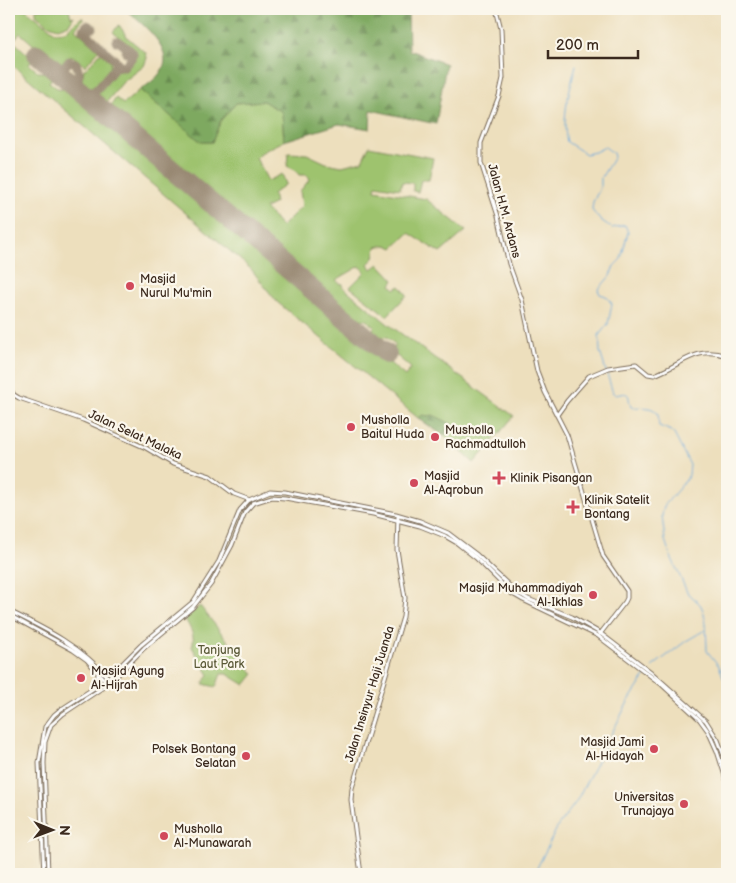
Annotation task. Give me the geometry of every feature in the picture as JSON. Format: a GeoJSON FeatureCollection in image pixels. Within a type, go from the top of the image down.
{"type":"FeatureCollection","features":[{"type":"Feature","properties":{"kind":"street","name":"Jalan H.M. Ardans"},"geometry":{"type":"LineString","coordinates":[[496,9],[501,29],[503,78],[499,96],[481,143],[481,163],[498,216],[509,264],[522,300],[537,371],[558,420],[567,435],[603,556],[626,588],[627,598],[598,634]]}},
{"type":"Feature","properties":{"kind":"street"},"geometry":{"type":"LineString","coordinates":[[557,414],[585,379],[595,372],[636,364],[652,376],[700,353],[710,352],[727,356]]}},
{"type":"Feature","properties":{"kind":"street","name":"Jalan Selat Malaka"},"geometry":{"type":"LineString","coordinates":[[9,387],[20,398],[83,420],[146,448],[173,464],[210,476],[234,494],[254,503]]}},
{"type":"Feature","properties":{"kind":"street"},"geometry":{"type":"LineString","coordinates":[[44,874],[42,763],[43,733],[49,721],[68,704],[108,681],[141,645],[187,608],[198,596],[218,561],[240,510],[250,500],[265,492],[274,491],[398,515],[420,521],[448,533],[477,555],[514,590],[572,617],[647,671],[706,721],[712,728],[727,764]]}},
{"type":"Feature","properties":{"kind":"street"},"geometry":{"type":"LineString","coordinates":[[42,763],[45,742],[52,725],[63,714],[108,681],[144,648],[190,611],[202,598],[232,546],[244,512],[254,503],[272,496],[398,520],[445,536],[476,558],[511,593],[598,634]]}},
{"type":"Feature","properties":{"kind":"street","name":"Jalan Insinyur Haji Juanda"},"geometry":{"type":"LineString","coordinates":[[361,874],[351,794],[360,758],[403,617],[404,598],[397,550],[398,515]]}},
{"type":"Feature","properties":{"kind":"street"},"geometry":{"type":"LineString","coordinates":[[9,611],[89,657],[108,681]]}},
{"type":"Feature","properties":{"kind":"street"},"geometry":{"type":"LineString","coordinates":[[9,616],[49,634],[87,660],[108,681]]}},
{"type":"Feature","properties":{"kind":"street"},"geometry":{"type":"LineString","coordinates":[[647,671],[700,720],[708,731],[717,750],[727,782]]}},
{"type":"Feature","properties":{"kind":"street"},"geometry":{"type":"LineString","coordinates":[[96,688],[98,672]]}},
{"type":"Feature","properties":{"kind":"street"},"geometry":{"type":"LineString","coordinates":[[717,750],[721,748]]}},
{"type":"Feature","properties":{"kind":"street"},"geometry":{"type":"LineString","coordinates":[[719,756],[724,754]]}},
{"type":"Feature","properties":{"kind":"street"},"geometry":{"type":"LineString","coordinates":[[42,770],[48,874]]}},
{"type":"Feature","properties":{"kind":"green space"},"geometry":{"type":"Polygon","coordinates":[[[9,9],[25,9],[55,32],[66,31],[82,17],[83,19],[75,29],[99,50],[85,66],[73,56],[68,58],[59,67],[20,33],[13,41],[33,59],[29,64],[38,72],[51,73],[54,76],[49,82],[57,88],[70,90],[405,376],[411,368],[391,351],[396,345],[387,337],[373,336],[370,333],[375,327],[367,320],[353,318],[109,108],[116,98],[123,104],[140,90],[202,142],[212,142],[221,120],[236,103],[263,101],[282,112],[284,141],[264,151],[256,158],[268,181],[282,174],[286,184],[273,194],[275,203],[265,208],[281,227],[302,206],[300,191],[310,179],[307,175],[299,175],[295,170],[287,166],[288,153],[307,154],[326,163],[342,166],[362,161],[369,146],[433,158],[429,180],[421,180],[418,192],[413,191],[413,183],[402,182],[400,189],[376,185],[375,190],[426,199],[466,231],[440,253],[409,233],[393,248],[387,245],[376,247],[374,258],[368,264],[372,269],[379,264],[394,280],[391,285],[395,289],[400,286],[407,295],[387,316],[350,287],[365,272],[360,266],[336,280],[388,324],[514,416],[474,463],[444,436],[454,425],[428,416],[418,418],[277,302],[251,269],[9,62],[9,9]]]}},
{"type":"Feature","properties":{"kind":"green space"},"geometry":{"type":"Polygon","coordinates":[[[36,9],[69,9],[71,17],[74,16],[69,24],[58,28],[49,25],[36,14],[36,9]]]}},
{"type":"Feature","properties":{"kind":"green space"},"geometry":{"type":"Polygon","coordinates":[[[125,9],[408,9],[409,50],[446,64],[436,124],[371,110],[370,129],[339,124],[284,141],[282,112],[263,101],[236,103],[221,120],[212,142],[201,142],[140,90],[160,73],[165,57],[158,41],[125,9]]]}},
{"type":"Feature","properties":{"kind":"green space"},"geometry":{"type":"Polygon","coordinates":[[[119,25],[128,38],[146,53],[147,58],[144,66],[123,82],[106,103],[102,104],[97,100],[98,92],[115,72],[123,70],[137,54],[113,32],[119,25]]]}},
{"type":"Feature","properties":{"kind":"green space"},"geometry":{"type":"Polygon","coordinates":[[[101,52],[111,61],[111,65],[98,83],[85,89],[81,86],[84,69],[101,52]]]}},
{"type":"Feature","properties":{"kind":"green space"},"geometry":{"type":"Polygon","coordinates":[[[423,415],[433,415],[454,425],[444,436],[418,418],[423,415]]]}},
{"type":"Feature","properties":{"kind":"green space","name":"Tanjung Laut Park"},"geometry":{"type":"Polygon","coordinates":[[[200,606],[254,674],[245,685],[227,674],[221,674],[216,687],[203,684],[209,675],[192,647],[193,636],[185,619],[200,606]]]}},
{"type":"Feature","properties":{"kind":"waterway"},"geometry":{"type":"LineString","coordinates":[[576,65],[566,113],[565,132],[567,142],[586,154],[605,147],[613,153],[614,157],[601,178],[601,186],[593,202],[592,210],[598,218],[612,228],[625,225],[628,232],[621,259],[598,290],[612,304],[608,324],[599,335],[600,352],[613,393],[616,395],[627,394],[631,407],[649,408],[656,411],[659,426],[672,431],[690,465],[689,475],[686,480],[664,506],[662,516],[665,540],[687,592],[700,604],[703,610],[706,623],[707,651],[719,666],[727,686]]}},
{"type":"Feature","properties":{"kind":"waterway"},"geometry":{"type":"LineString","coordinates":[[652,667],[686,641],[705,630]]}},
{"type":"Feature","properties":{"kind":"waterway"},"geometry":{"type":"LineString","coordinates":[[534,874],[558,826],[576,802],[628,702],[646,675]]}},
{"type":"Feature","properties":{"kind":"taxiway"},"geometry":{"type":"LineString","coordinates":[[92,95],[118,64],[83,30],[87,25],[93,28]]}},
{"type":"Feature","properties":{"kind":"taxiway"},"geometry":{"type":"LineString","coordinates":[[116,41],[130,50]]}},
{"type":"Feature","properties":{"kind":"taxiway"},"geometry":{"type":"LineString","coordinates":[[117,67],[121,65],[124,67],[133,56],[130,50],[126,52]]}},
{"type":"Feature","properties":{"kind":"taxiway"},"geometry":{"type":"LineString","coordinates":[[59,74],[69,61],[76,63],[79,73],[77,89]]}},
{"type":"Feature","properties":{"kind":"taxiway"},"geometry":{"type":"LineString","coordinates":[[84,95],[92,95],[93,103]]}},
{"type":"Feature","properties":{"kind":"runway"},"geometry":{"type":"LineString","coordinates":[[37,54],[387,354]]}},
{"type":"Feature","properties":{"kind":"place","name":"Masjid Nurul Mu'min"},"geometry":{"type":"Point","coordinates":[130,286]}},
{"type":"Feature","properties":{"kind":"place","name":"Musholla Baitul Huda"},"geometry":{"type":"Point","coordinates":[351,427]}},
{"type":"Feature","properties":{"kind":"place","name":"Musholla Rachmadtulloh"},"geometry":{"type":"Point","coordinates":[435,437]}},
{"type":"Feature","properties":{"kind":"place","name":"Klinik Pisangan"},"geometry":{"type":"Point","coordinates":[499,478]}},
{"type":"Feature","properties":{"kind":"place","name":"Masjid Al-Aqrobun"},"geometry":{"type":"Point","coordinates":[414,483]}},
{"type":"Feature","properties":{"kind":"place","name":"Klinik Satelit Bontang"},"geometry":{"type":"Point","coordinates":[573,507]}},
{"type":"Feature","properties":{"kind":"place","name":"Masjid Muhammadiyah Al-Ikhlas"},"geometry":{"type":"Point","coordinates":[593,595]}},
{"type":"Feature","properties":{"kind":"place","name":"Masjid Agung Al-Hijrah"},"geometry":{"type":"Point","coordinates":[81,678]}},
{"type":"Feature","properties":{"kind":"place","name":"Masjid Jami Al-Hidayah"},"geometry":{"type":"Point","coordinates":[654,749]}},
{"type":"Feature","properties":{"kind":"place","name":"Polsek Bontang Selatan"},"geometry":{"type":"Point","coordinates":[246,756]}},
{"type":"Feature","properties":{"kind":"place","name":"Universitas Trunajaya"},"geometry":{"type":"Point","coordinates":[684,804]}},
{"type":"Feature","properties":{"kind":"place","name":"Musholla Al-Munawarah"},"geometry":{"type":"Point","coordinates":[164,836]}}]}
